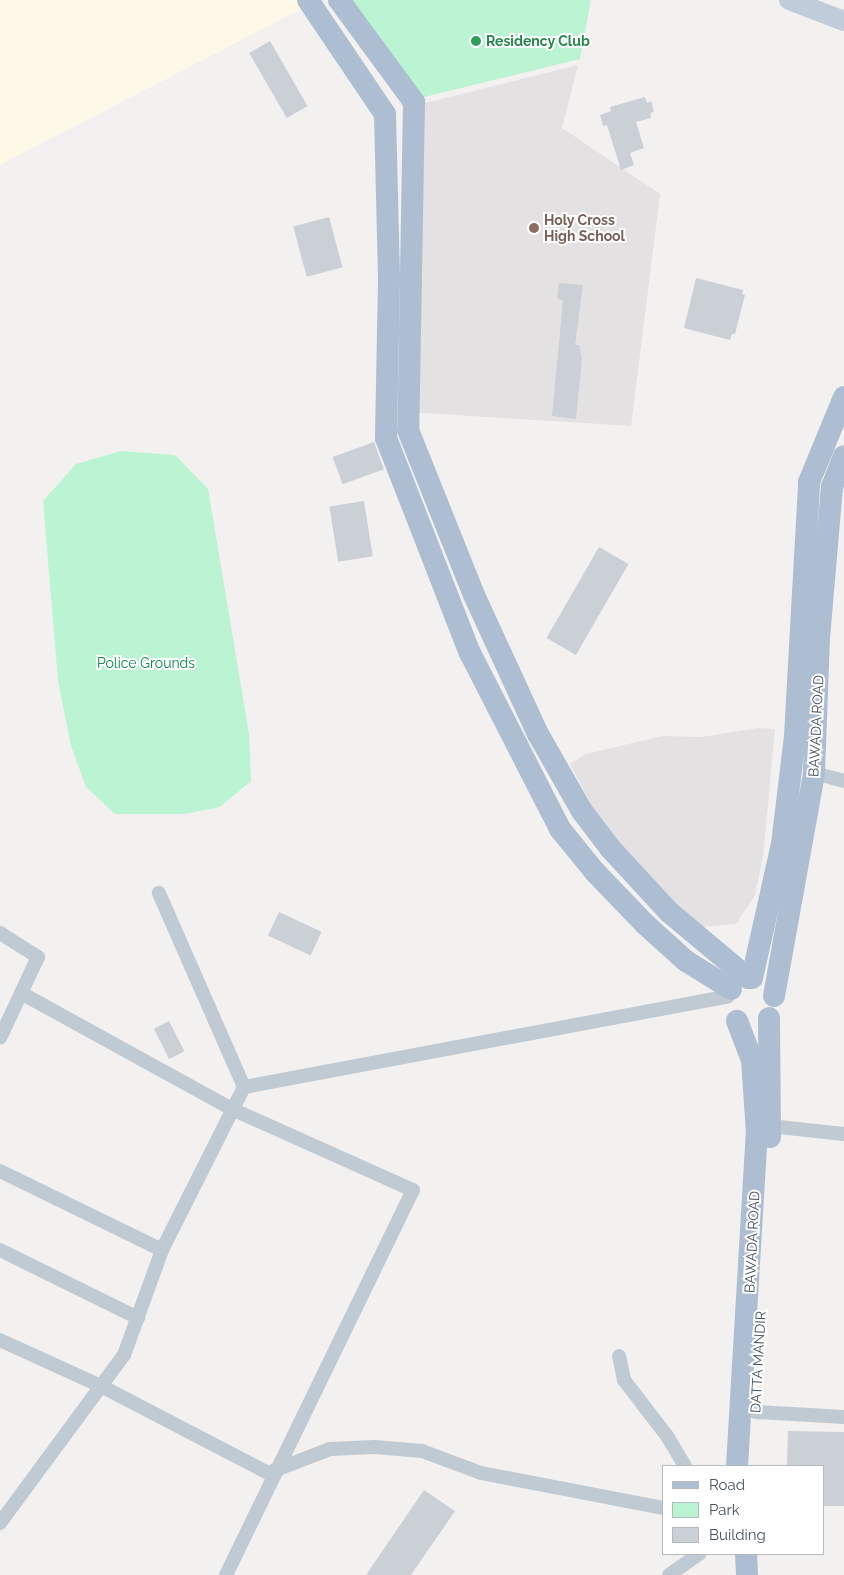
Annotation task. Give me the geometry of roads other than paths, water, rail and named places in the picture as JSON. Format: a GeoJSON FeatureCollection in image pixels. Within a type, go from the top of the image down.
{"type":"FeatureCollection","features":[{"type":"Feature","properties":{"kind":"main road"},"geometry":{"type":"LineString","coordinates":[[308,0],[385,114],[389,280],[386,438],[470,653],[560,829],[595,872],[645,924],[686,962],[740,985],[766,984],[774,996],[774,1009],[769,1018],[750,1025],[737,1021],[729,1010],[740,985],[782,844],[794,746],[809,482],[844,396]]}},
{"type":"Feature","properties":{"kind":"main road"},"geometry":{"type":"LineString","coordinates":[[339,0],[414,102],[408,430],[502,658],[538,734],[582,811],[610,848],[740,985]]}},
{"type":"Feature","properties":{"kind":"main road"},"geometry":{"type":"LineString","coordinates":[[789,0],[844,21]]}},
{"type":"Feature","properties":{"kind":"main road"},"geometry":{"type":"LineString","coordinates":[[386,438],[408,430]]}},
{"type":"Feature","properties":{"kind":"main road","name":"BAWADA ROAD"},"geometry":{"type":"LineString","coordinates":[[774,996],[814,773],[819,638],[832,487],[844,456]]}},
{"type":"Feature","properties":{"kind":"main road","name":"DATTA MANDIR"},"geometry":{"type":"LineString","coordinates":[[750,1465],[756,1412],[770,1126],[769,1018]]}},
{"type":"Feature","properties":{"kind":"main road","name":"BAWADA ROAD"},"geometry":{"type":"LineString","coordinates":[[737,1021],[752,1060],[757,1133],[737,1465]]}},
{"type":"Feature","properties":{"kind":"main road"},"geometry":{"type":"LineString","coordinates":[[732,1555],[732,1575]]}},
{"type":"Feature","properties":{"kind":"main road"},"geometry":{"type":"LineString","coordinates":[[746,1555],[747,1575]]}},
{"type":"Feature","properties":{"kind":"street"},"geometry":{"type":"LineString","coordinates":[[814,773],[844,781]]}},
{"type":"Feature","properties":{"kind":"street"},"geometry":{"type":"LineString","coordinates":[[0,1523],[124,1355],[162,1250],[244,1087],[159,892]]}},
{"type":"Feature","properties":{"kind":"street"},"geometry":{"type":"LineString","coordinates":[[0,933],[38,957],[0,1038]]}},
{"type":"Feature","properties":{"kind":"street"},"geometry":{"type":"LineString","coordinates":[[244,1087],[740,985]]}},
{"type":"Feature","properties":{"kind":"street"},"geometry":{"type":"LineString","coordinates":[[21,993],[234,1110],[413,1190],[226,1575]]}},
{"type":"Feature","properties":{"kind":"street"},"geometry":{"type":"LineString","coordinates":[[770,1126],[844,1134]]}},
{"type":"Feature","properties":{"kind":"street"},"geometry":{"type":"LineString","coordinates":[[0,1171],[162,1250]]}},
{"type":"Feature","properties":{"kind":"street"},"geometry":{"type":"LineString","coordinates":[[0,1250],[138,1318]]}},
{"type":"Feature","properties":{"kind":"street"},"geometry":{"type":"LineString","coordinates":[[0,1340],[101,1386],[274,1474]]}},
{"type":"Feature","properties":{"kind":"street"},"geometry":{"type":"LineString","coordinates":[[619,1356],[624,1380],[667,1436],[684,1465]]}},
{"type":"Feature","properties":{"kind":"street"},"geometry":{"type":"LineString","coordinates":[[756,1412],[844,1417]]}},
{"type":"Feature","properties":{"kind":"street"},"geometry":{"type":"LineString","coordinates":[[274,1474],[330,1450],[375,1447],[422,1451],[481,1473],[662,1508]]}},
{"type":"Feature","properties":{"kind":"street"},"geometry":{"type":"LineString","coordinates":[[669,1575],[698,1555]]}},
{"type":"Feature","properties":{"kind":"place","name":"Residency Club"},"geometry":{"type":"Point","coordinates":[476,41]}},
{"type":"Feature","properties":{"kind":"place","name":"Holy Cross High School"},"geometry":{"type":"Point","coordinates":[534,228]}},
{"type":"Feature","properties":{"kind":"park label","name":"Police Grounds"},"geometry":{"type":"Point","coordinates":[146,663]}}]}
